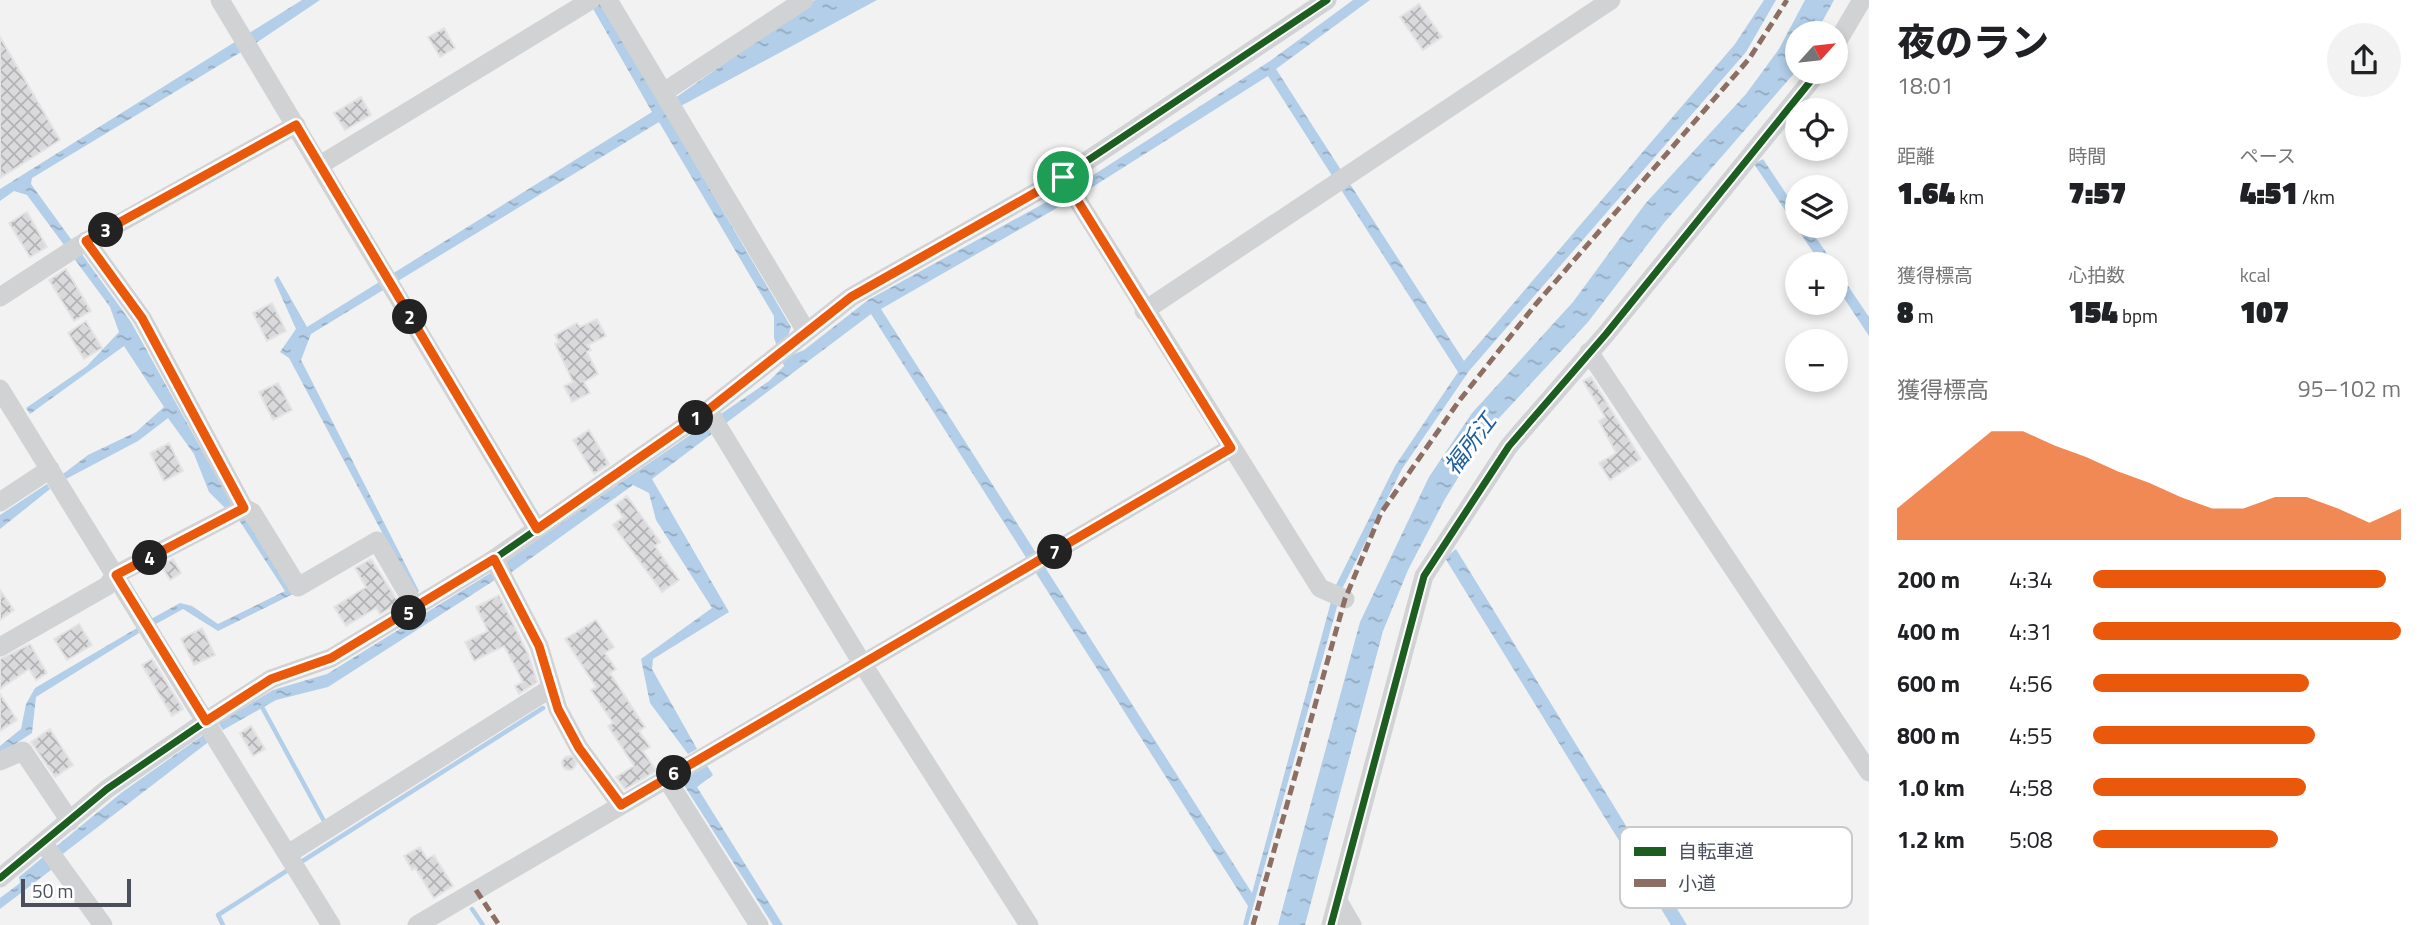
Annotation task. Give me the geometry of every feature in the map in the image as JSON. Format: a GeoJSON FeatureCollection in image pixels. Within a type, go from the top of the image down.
{"type":"FeatureCollection","features":[{"type":"Feature","properties":{"kind":"street"},"geometry":{"type":"LineString","coordinates":[[220,0],[537,529]]}},
{"type":"Feature","properties":{"kind":"street"},"geometry":{"type":"LineString","coordinates":[[608,0],[669,101],[799,337]]}},
{"type":"Feature","properties":{"kind":"street"},"geometry":{"type":"LineString","coordinates":[[669,101],[804,0]]}},
{"type":"Feature","properties":{"kind":"street"},"geometry":{"type":"LineString","coordinates":[[0,878],[107,789],[206,721],[271,679],[331,658],[494,559],[708,410],[776,359],[799,337],[851,297],[1063,177],[1327,0]]}},
{"type":"Feature","properties":{"kind":"street"},"geometry":{"type":"LineString","coordinates":[[1144,311],[1611,0]]}},
{"type":"Feature","properties":{"kind":"street"},"geometry":{"type":"LineString","coordinates":[[1848,24],[1862,0]]}},
{"type":"Feature","properties":{"kind":"street"},"geometry":{"type":"LineString","coordinates":[[320,166],[589,1]]}},
{"type":"Feature","properties":{"kind":"street"},"geometry":{"type":"LineString","coordinates":[[1331,925],[1424,576],[1509,446],[1808,84]]}},
{"type":"Feature","properties":{"kind":"street"},"geometry":{"type":"LineString","coordinates":[[0,297],[78,246],[296,125]]}},
{"type":"Feature","properties":{"kind":"street"},"geometry":{"type":"LineString","coordinates":[[1063,177],[1144,311],[1320,588],[1345,599]]}},
{"type":"Feature","properties":{"kind":"street"},"geometry":{"type":"LineString","coordinates":[[78,246],[142,318],[244,508],[252,512],[298,587],[377,541],[416,608]]}},
{"type":"Feature","properties":{"kind":"street"},"geometry":{"type":"LineString","coordinates":[[1589,352],[1869,772]]}},
{"type":"Feature","properties":{"kind":"street"},"geometry":{"type":"LineString","coordinates":[[0,389],[331,925]]}},
{"type":"Feature","properties":{"kind":"street"},"geometry":{"type":"LineString","coordinates":[[708,410],[862,663],[1029,925]]}},
{"type":"Feature","properties":{"kind":"street"},"geometry":{"type":"LineString","coordinates":[[417,925],[1231,448]]}},
{"type":"Feature","properties":{"kind":"street"},"geometry":{"type":"LineString","coordinates":[[0,502],[50,470]]}},
{"type":"Feature","properties":{"kind":"street"},"geometry":{"type":"LineString","coordinates":[[0,648],[107,586],[116,575],[244,508]]}},
{"type":"Feature","properties":{"kind":"street"},"geometry":{"type":"LineString","coordinates":[[494,559],[539,646],[558,709],[579,748],[621,805]]}},
{"type":"Feature","properties":{"kind":"street"},"geometry":{"type":"LineString","coordinates":[[288,854],[551,688]]}},
{"type":"Feature","properties":{"kind":"street"},"geometry":{"type":"LineString","coordinates":[[0,761],[23,751],[70,821]]}},
{"type":"Feature","properties":{"kind":"street"},"geometry":{"type":"LineString","coordinates":[[666,778],[759,925]]}},
{"type":"Feature","properties":{"kind":"street"},"geometry":{"type":"LineString","coordinates":[[44,844],[103,925]]}},
{"type":"Feature","properties":{"kind":"street"},"geometry":{"type":"LineString","coordinates":[[1338,901],[1352,925]]}},
{"type":"Feature","properties":{"kind":"water"},"geometry":{"type":"Polygon","coordinates":[[[302,0],[320,0],[256,43],[32,178],[31,184],[131,322],[233,506],[226,509],[209,492],[194,454],[168,418],[138,441],[66,479],[63,474],[88,455],[136,432],[164,407],[124,346],[30,414],[26,408],[87,366],[119,332],[110,307],[27,195],[14,191],[0,201],[0,189],[302,0]]]}},
{"type":"Feature","properties":{"kind":"water"},"geometry":{"type":"Polygon","coordinates":[[[588,0],[600,0],[675,98],[815,0],[877,0],[666,114],[791,327],[787,339],[794,354],[804,350],[868,300],[1081,183],[1270,61],[1353,0],[1370,0],[1276,69],[1464,361],[1735,44],[1764,0],[1776,0],[1746,52],[1469,371],[1402,469],[1342,589],[1248,925],[1243,925],[1248,906],[871,314],[652,479],[729,612],[653,659],[652,669],[697,749],[688,754],[650,703],[641,659],[712,608],[656,520],[649,493],[633,485],[509,574],[506,561],[769,381],[784,366],[774,338],[774,316],[659,122],[311,334],[301,360],[419,591],[415,594],[289,358],[280,352],[296,329],[274,280],[278,276],[307,327],[652,112],[588,0]],[[1268,76],[1083,193],[881,309],[1252,893],[1335,587],[1395,466],[1458,372],[1268,76]]]}},
{"type":"Feature","properties":{"kind":"water"},"geometry":{"type":"Polygon","coordinates":[[[1805,0],[1834,0],[1823,21],[1794,21],[1805,0]]]}},
{"type":"Feature","properties":{"kind":"water","name":"福所江"},"geometry":{"type":"Polygon","coordinates":[[[1785,38],[1785,84],[1664,223],[1588,322],[1487,431],[1445,499],[1408,570],[1383,631],[1305,925],[1278,925],[1360,622],[1429,477],[1472,413],[1573,302],[1645,204],[1746,94],[1785,38]]]}},
{"type":"Feature","properties":{"kind":"water"},"geometry":{"type":"Polygon","coordinates":[[[1763,159],[1785,192],[1785,210],[1754,164],[1763,159]]]}},
{"type":"Feature","properties":{"kind":"water"},"geometry":{"type":"Polygon","coordinates":[[[1804,238],[1816,238],[1826,252],[1813,252],[1804,238]]]}},
{"type":"Feature","properties":{"kind":"water"},"geometry":{"type":"Polygon","coordinates":[[[1848,286],[1869,317],[1869,336],[1848,304],[1848,286]]]}},
{"type":"Feature","properties":{"kind":"water"},"geometry":{"type":"Polygon","coordinates":[[[47,484],[50,489],[0,529],[0,515],[47,484]]]}},
{"type":"Feature","properties":{"kind":"water"},"geometry":{"type":"Polygon","coordinates":[[[244,517],[295,593],[218,631],[183,609],[156,624],[151,619],[180,603],[192,606],[218,624],[285,591],[239,520],[244,517]]]}},
{"type":"Feature","properties":{"kind":"water"},"geometry":{"type":"Polygon","coordinates":[[[1456,549],[1627,827],[1620,827],[1620,842],[1445,558],[1456,549]]]}},
{"type":"Feature","properties":{"kind":"water"},"geometry":{"type":"Polygon","coordinates":[[[492,572],[498,578],[328,687],[276,700],[223,730],[218,723],[273,690],[327,674],[492,572]]]}},
{"type":"Feature","properties":{"kind":"water"},"geometry":{"type":"Polygon","coordinates":[[[137,628],[139,633],[36,697],[32,733],[0,754],[0,746],[21,729],[26,704],[35,688],[137,628]]]}},
{"type":"Feature","properties":{"kind":"water"},"geometry":{"type":"Polygon","coordinates":[[[206,733],[211,740],[51,863],[51,870],[0,909],[0,898],[20,883],[19,877],[121,793],[206,733]]]}},
{"type":"Feature","properties":{"kind":"water"},"geometry":{"type":"Polygon","coordinates":[[[706,764],[713,775],[697,787],[783,925],[773,925],[682,782],[706,764]]]}},
{"type":"Feature","properties":{"kind":"water"},"geometry":{"type":"Polygon","coordinates":[[[1661,908],[1677,908],[1687,925],[1671,925],[1661,908]]]}},
{"type":"Feature","properties":{"kind":"building"},"geometry":{"type":"Polygon","coordinates":[[[1419,4],[1442,37],[1423,50],[1400,17],[1419,4]]]}},
{"type":"Feature","properties":{"kind":"building"},"geometry":{"type":"Polygon","coordinates":[[[444,28],[455,48],[440,57],[428,37],[444,28]]]}},
{"type":"Feature","properties":{"kind":"building"},"geometry":{"type":"Polygon","coordinates":[[[0,37],[60,140],[0,178],[0,37]]]}},
{"type":"Feature","properties":{"kind":"building"},"geometry":{"type":"Polygon","coordinates":[[[361,97],[371,115],[345,130],[334,113],[361,97]]]}},
{"type":"Feature","properties":{"kind":"building"},"geometry":{"type":"Polygon","coordinates":[[[27,212],[47,247],[30,257],[9,223],[27,212]]]}},
{"type":"Feature","properties":{"kind":"building"},"geometry":{"type":"Polygon","coordinates":[[[66,269],[91,311],[74,321],[49,280],[66,269]]]}},
{"type":"Feature","properties":{"kind":"building"},"geometry":{"type":"Polygon","coordinates":[[[272,303],[286,331],[267,341],[253,313],[272,303]]]}},
{"type":"Feature","properties":{"kind":"building"},"geometry":{"type":"Polygon","coordinates":[[[597,319],[606,336],[588,345],[591,350],[587,352],[598,374],[584,382],[590,393],[572,402],[564,386],[573,382],[555,344],[559,342],[555,335],[577,323],[580,327],[597,319]]]}},
{"type":"Feature","properties":{"kind":"building"},"geometry":{"type":"Polygon","coordinates":[[[86,321],[102,348],[84,359],[68,333],[86,321]]]}},
{"type":"Feature","properties":{"kind":"building"},"geometry":{"type":"Polygon","coordinates":[[[1591,377],[1641,459],[1610,480],[1599,463],[1616,453],[1599,421],[1605,417],[1583,381],[1591,377]]]}},
{"type":"Feature","properties":{"kind":"building"},"geometry":{"type":"Polygon","coordinates":[[[278,383],[292,410],[273,420],[259,392],[278,383]]]}},
{"type":"Feature","properties":{"kind":"building"},"geometry":{"type":"Polygon","coordinates":[[[589,430],[609,464],[594,474],[573,440],[589,430]]]}},
{"type":"Feature","properties":{"kind":"building"},"geometry":{"type":"Polygon","coordinates":[[[169,443],[183,471],[164,481],[150,453],[169,443]]]}},
{"type":"Feature","properties":{"kind":"building"},"geometry":{"type":"Polygon","coordinates":[[[627,496],[660,542],[655,546],[679,580],[662,592],[613,525],[623,517],[615,505],[627,496]]]}},
{"type":"Feature","properties":{"kind":"building"},"geometry":{"type":"Polygon","coordinates":[[[173,559],[181,573],[170,580],[161,565],[173,559]]]}},
{"type":"Feature","properties":{"kind":"building"},"geometry":{"type":"Polygon","coordinates":[[[371,559],[399,603],[380,614],[376,608],[346,626],[334,607],[366,587],[355,568],[371,559]]]}},
{"type":"Feature","properties":{"kind":"building"},"geometry":{"type":"Polygon","coordinates":[[[0,590],[14,610],[0,620],[0,590]]]}},
{"type":"Feature","properties":{"kind":"building"},"geometry":{"type":"Polygon","coordinates":[[[499,595],[529,656],[537,682],[519,694],[515,686],[523,682],[504,646],[474,661],[465,642],[488,631],[476,607],[499,595]]]}},
{"type":"Feature","properties":{"kind":"building"},"geometry":{"type":"Polygon","coordinates":[[[596,620],[614,647],[605,653],[616,669],[610,673],[645,727],[639,731],[650,747],[643,751],[656,771],[625,789],[616,777],[634,766],[608,726],[613,723],[591,690],[596,687],[565,639],[596,620]]]}},
{"type":"Feature","properties":{"kind":"building"},"geometry":{"type":"Polygon","coordinates":[[[79,624],[92,645],[67,660],[54,639],[79,624]]]}},
{"type":"Feature","properties":{"kind":"building"},"geometry":{"type":"Polygon","coordinates":[[[202,628],[215,655],[194,665],[181,639],[202,628]]]}},
{"type":"Feature","properties":{"kind":"building"},"geometry":{"type":"Polygon","coordinates":[[[30,644],[47,673],[36,680],[29,669],[0,689],[0,659],[30,644]]]}},
{"type":"Feature","properties":{"kind":"building"},"geometry":{"type":"Polygon","coordinates":[[[152,659],[183,709],[172,716],[142,665],[152,659]]]}},
{"type":"Feature","properties":{"kind":"building"},"geometry":{"type":"Polygon","coordinates":[[[0,694],[17,720],[0,731],[0,694]]]}},
{"type":"Feature","properties":{"kind":"building"},"geometry":{"type":"Polygon","coordinates":[[[251,726],[265,749],[253,756],[240,733],[251,726]]]}},
{"type":"Feature","properties":{"kind":"building"},"geometry":{"type":"Polygon","coordinates":[[[50,729],[73,765],[55,777],[31,742],[50,729]]]}},
{"type":"Feature","properties":{"kind":"building"},"geometry":{"type":"Polygon","coordinates":[[[566,756],[572,756],[576,763],[572,770],[566,770],[562,766],[562,760],[566,756]]]}},
{"type":"Feature","properties":{"kind":"building"},"geometry":{"type":"Polygon","coordinates":[[[420,847],[427,859],[434,855],[453,886],[434,898],[404,856],[420,847]]]}},
{"type":"Feature","properties":{"kind":"waterway"},"geometry":{"type":"LineString","coordinates":[[262,707],[324,821]]}},
{"type":"Feature","properties":{"kind":"waterway"},"geometry":{"type":"LineString","coordinates":[[301,862],[543,708]]}},
{"type":"Feature","properties":{"kind":"waterway"},"geometry":{"type":"LineString","coordinates":[[223,925],[218,915],[288,870]]}},
{"type":"Feature","properties":{"kind":"waterway"},"geometry":{"type":"LineString","coordinates":[[472,909],[483,925]]}},
{"type":"Feature","properties":{"kind":"marked path"},"geometry":{"type":"LineString","coordinates":[[1253,925],[1345,599],[1381,513],[1459,401],[1536,304],[1749,59],[1787,0]]}},
{"type":"Feature","properties":{"kind":"marked path"},"geometry":{"type":"LineString","coordinates":[[476,890],[499,925]]}},
{"type":"Feature","properties":{"kind":"cycle path"},"geometry":{"type":"LineString","coordinates":[[0,878],[107,789],[206,721],[271,679],[331,658],[494,559],[708,410],[851,297],[1063,177],[1327,0]]}},
{"type":"Feature","properties":{"kind":"cycle path"},"geometry":{"type":"LineString","coordinates":[[1331,925],[1424,576],[1509,446],[1606,334],[1808,84]]}},
{"type":"Feature","properties":{"kind":"route"},"geometry":{"type":"LineString","coordinates":[[296,125],[537,529],[708,410],[776,359],[806,331],[851,297],[1063,177],[1231,448],[621,805],[579,748],[558,709],[539,646],[494,559],[367,638],[331,658],[271,679],[206,721],[116,575],[244,508],[142,318],[86,241],[296,125]]}}]}
